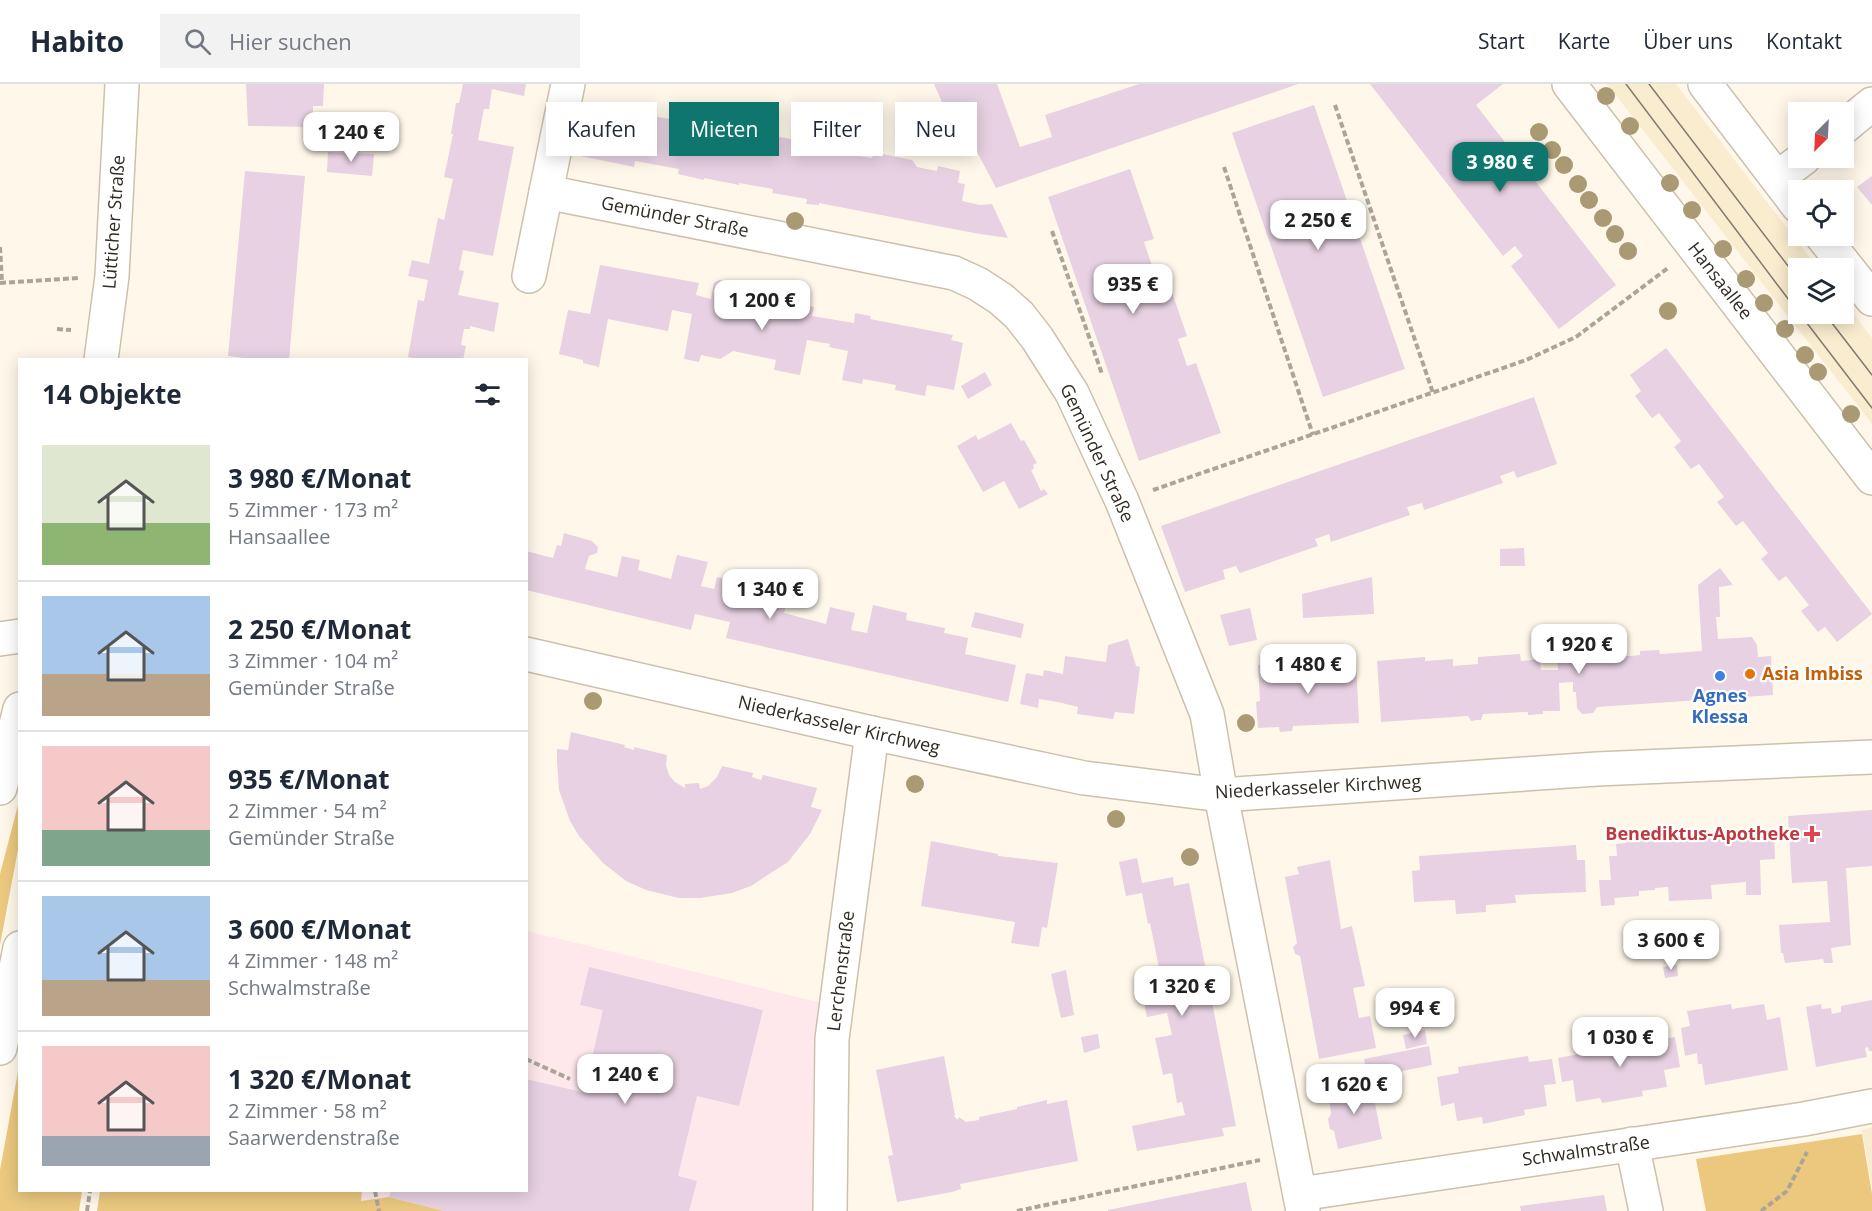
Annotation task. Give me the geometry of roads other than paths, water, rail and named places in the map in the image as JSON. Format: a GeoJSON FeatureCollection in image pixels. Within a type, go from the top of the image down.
{"type":"FeatureCollection","features":[{"type":"Feature","properties":{"kind":"street","name":"Lütticher Straße"},"geometry":{"type":"LineString","coordinates":[[101,358],[112,276],[122,84]]}},
{"type":"Feature","properties":{"kind":"street"},"geometry":{"type":"LineString","coordinates":[[529,276],[568,84]]}},
{"type":"Feature","properties":{"kind":"street","name":"Hansaallee"},"geometry":{"type":"LineString","coordinates":[[1569,84],[1872,478]]}},
{"type":"Feature","properties":{"kind":"street"},"geometry":{"type":"LineString","coordinates":[[1705,84],[1788,193]]}},
{"type":"Feature","properties":{"kind":"street"},"geometry":{"type":"LineString","coordinates":[[1854,119],[1872,105]]}},
{"type":"Feature","properties":{"kind":"street"},"geometry":{"type":"LineString","coordinates":[[1777,178],[1790,168]]}},
{"type":"Feature","properties":{"kind":"street","name":"Gemünder Straße"},"geometry":{"type":"LineString","coordinates":[[546,192],[954,273],[978,284],[1001,299],[1019,315],[1037,338],[1072,393],[1122,501],[1207,714],[1301,1202]]}},
{"type":"Feature","properties":{"kind":"street"},"geometry":{"type":"LineString","coordinates":[[1830,246],[1872,299]]}},
{"type":"Feature","properties":{"kind":"street"},"geometry":{"type":"LineString","coordinates":[[0,639],[18,636]]}},
{"type":"Feature","properties":{"kind":"street","name":"Niederkasseler Kirchweg"},"geometry":{"type":"LineString","coordinates":[[528,654],[872,733],[1084,778],[1221,795],[1597,769],[1872,757]]}},
{"type":"Feature","properties":{"kind":"street"},"geometry":{"type":"LineString","coordinates":[[0,788],[18,717]]}},
{"type":"Feature","properties":{"kind":"street","name":"Lerchenstraße"},"geometry":{"type":"LineString","coordinates":[[830,1211],[832,1039],[872,733]]}},
{"type":"Feature","properties":{"kind":"street"},"geometry":{"type":"LineString","coordinates":[[0,1048],[18,958]]}},
{"type":"Feature","properties":{"kind":"street","name":"Schwalmstraße"},"geometry":{"type":"LineString","coordinates":[[1301,1202],[1632,1144],[1804,1119],[1872,1106]]}},
{"type":"Feature","properties":{"kind":"street"},"geometry":{"type":"LineString","coordinates":[[1632,1144],[1646,1211]]}},
{"type":"Feature","properties":{"kind":"tram line"},"geometry":{"type":"LineString","coordinates":[[1626,84],[1788,299]]}},
{"type":"Feature","properties":{"kind":"tram line"},"geometry":{"type":"LineString","coordinates":[[1649,84],[1788,266]]}},
{"type":"Feature","properties":{"kind":"tram line"},"geometry":{"type":"LineString","coordinates":[[1808,324],[1872,408]]}},
{"type":"Feature","properties":{"kind":"tram line"},"geometry":{"type":"LineString","coordinates":[[1833,324],[1872,375]]}},
{"type":"Feature","properties":{"kind":"place","name":"Asia Imbiss"},"geometry":{"type":"Point","coordinates":[1750,674]}},
{"type":"Feature","properties":{"kind":"place","name":"Agnes Klessa"},"geometry":{"type":"Point","coordinates":[1720,676]}},
{"type":"Feature","properties":{"kind":"place","name":"Benediktus-Apotheke"},"geometry":{"type":"Point","coordinates":[1812,834]}}]}
